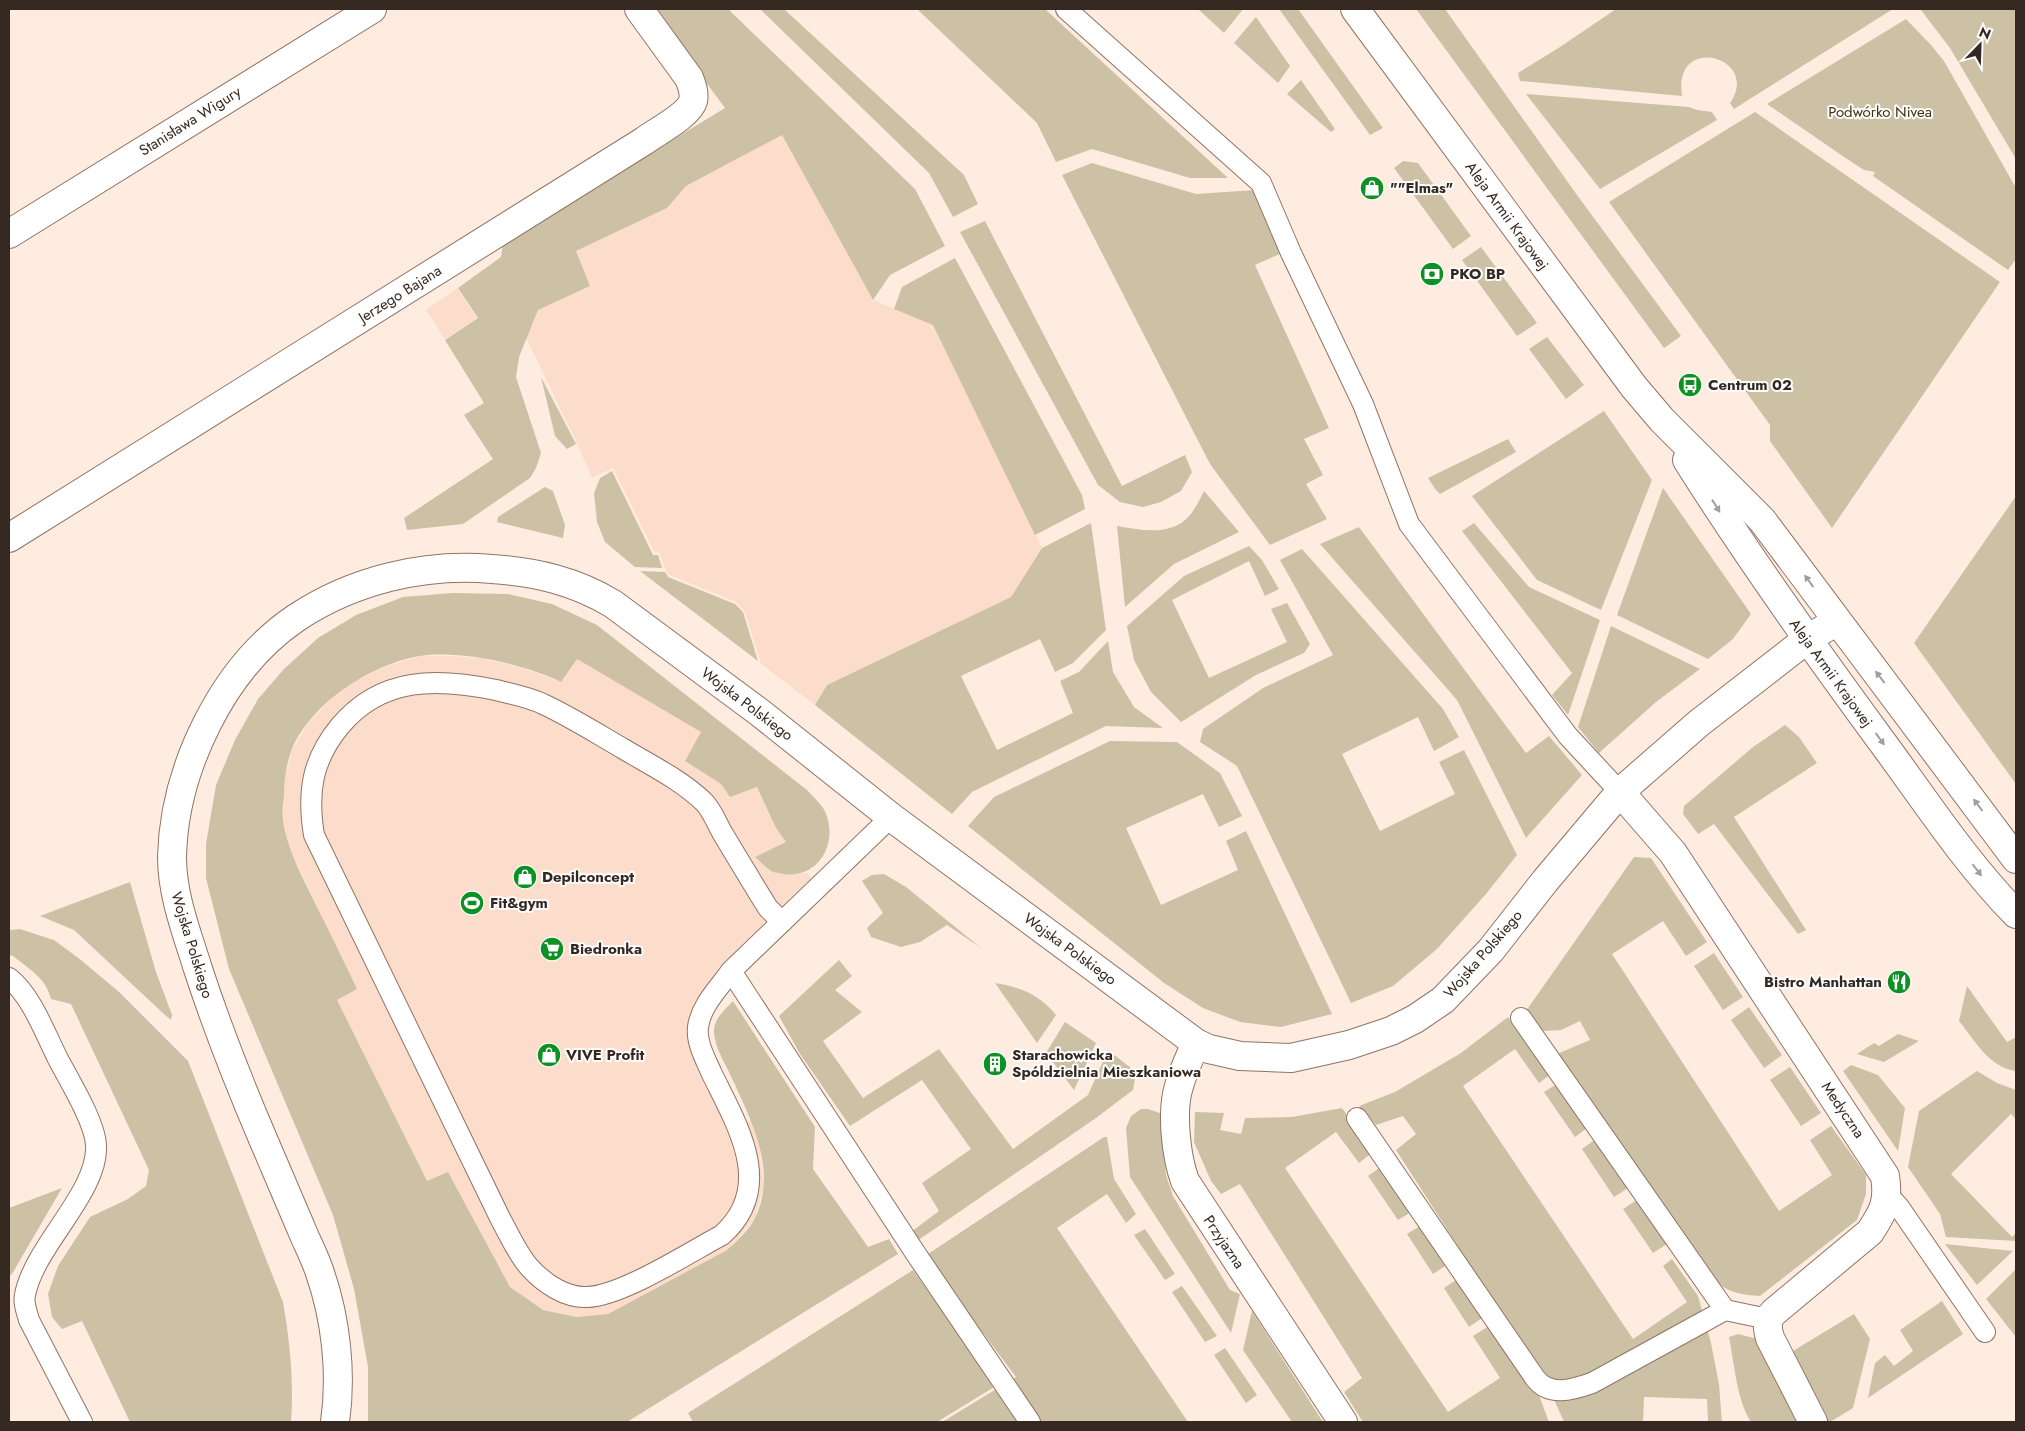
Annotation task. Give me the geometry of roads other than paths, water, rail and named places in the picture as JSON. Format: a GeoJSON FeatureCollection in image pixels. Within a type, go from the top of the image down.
{"type":"FeatureCollection","features":[{"type":"Feature","properties":{"kind":"street","name":"Stanisława Wigury"},"geometry":{"type":"LineString","coordinates":[[9,234],[372,9]]}},
{"type":"Feature","properties":{"kind":"street","name":"Jerzego Bajana"},"geometry":{"type":"LineString","coordinates":[[9,538],[644,141],[687,110],[692,102],[694,91],[689,78],[639,9]]}},
{"type":"Feature","properties":{"kind":"street","name":"Aleja Armii Krajowej"},"geometry":{"type":"LineString","coordinates":[[1355,9],[1622,371],[1662,420],[1762,520],[2016,859]]}},
{"type":"Feature","properties":{"kind":"street","name":"Aleja Armii Krajowej"},"geometry":{"type":"LineString","coordinates":[[1662,420],[1731,530],[1806,640],[1972,864],[1989,886],[2016,914]]}},
{"type":"Feature","properties":{"kind":"street","name":"Wojska Polskiego"},"geometry":{"type":"LineString","coordinates":[[335,1422],[337,1368],[332,1317],[320,1272],[224,1043],[178,902],[172,858],[175,822],[194,752],[228,687],[246,665],[294,619],[328,599],[367,583],[433,568],[478,567],[519,571],[548,576],[580,587],[613,604],[758,712],[891,817],[1196,1042],[1209,1049],[1240,1056],[1291,1058],[1349,1045],[1391,1031],[1415,1020],[1443,1000],[1491,950],[1545,881],[1620,792],[1699,723],[1806,640],[1837,621]]}},
{"type":"Feature","properties":{"kind":"street","name":"Medyczna"},"geometry":{"type":"LineString","coordinates":[[1620,792],[1678,861],[1880,1165],[1886,1176],[1888,1195]]}},
{"type":"Feature","properties":{"kind":"street","name":"Przyjazna"},"geometry":{"type":"LineString","coordinates":[[1196,1042],[1178,1086],[1175,1109],[1178,1144],[1185,1181],[1343,1422]]}},
{"type":"Feature","properties":{"kind":"street"},"geometry":{"type":"LineString","coordinates":[[1813,1422],[1770,1338],[1767,1324],[1768,1319],[1870,1232],[1880,1218],[1888,1195]]}},
{"type":"Feature","properties":{"kind":"lane"},"geometry":{"type":"LineString","coordinates":[[1066,9],[1261,183],[1291,253],[1363,404],[1409,524],[1568,736],[1620,792]]}},
{"type":"Feature","properties":{"kind":"lane"},"geometry":{"type":"LineString","coordinates":[[782,922],[768,908],[705,803],[671,777],[582,724],[541,703],[501,692],[447,682],[415,683],[398,688],[362,705],[349,715],[330,738],[315,772],[310,794],[310,811],[314,835],[501,1220],[529,1267],[544,1281],[560,1291],[573,1296],[588,1298],[614,1291],[722,1235],[742,1211],[747,1194],[750,1165],[739,1129],[703,1054],[698,1029],[700,1016],[707,1003],[731,971],[782,922],[891,817]]}},
{"type":"Feature","properties":{"kind":"lane"},"geometry":{"type":"LineString","coordinates":[[731,971],[916,1254],[1030,1422]]}},
{"type":"Feature","properties":{"kind":"lane"},"geometry":{"type":"LineString","coordinates":[[9,978],[26,997],[83,1107],[96,1143],[96,1157],[91,1175],[35,1269],[24,1295],[29,1320],[82,1422]]}},
{"type":"Feature","properties":{"kind":"lane"},"geometry":{"type":"LineString","coordinates":[[1521,1018],[1725,1310]]}},
{"type":"Feature","properties":{"kind":"lane"},"geometry":{"type":"LineString","coordinates":[[1357,1118],[1535,1378],[1548,1389],[1572,1390],[1592,1383],[1725,1310],[1768,1319]]}},
{"type":"Feature","properties":{"kind":"lane"},"geometry":{"type":"LineString","coordinates":[[1888,1195],[1985,1332]]}},
{"type":"Feature","properties":{"kind":"place","name":"\"\"Elmas\""},"geometry":{"type":"Point","coordinates":[1372,188]}},
{"type":"Feature","properties":{"kind":"place","name":"PKO BP"},"geometry":{"type":"Point","coordinates":[1432,274]}},
{"type":"Feature","properties":{"kind":"place","name":"Centrum 02"},"geometry":{"type":"Point","coordinates":[1690,385]}},
{"type":"Feature","properties":{"kind":"place","name":"Depilconcept"},"geometry":{"type":"Point","coordinates":[525,877]}},
{"type":"Feature","properties":{"kind":"place","name":"Fit&gym"},"geometry":{"type":"Point","coordinates":[472,903]}},
{"type":"Feature","properties":{"kind":"place","name":"Biedronka"},"geometry":{"type":"Point","coordinates":[552,949]}},
{"type":"Feature","properties":{"kind":"place","name":"Bistro Manhattan"},"geometry":{"type":"Point","coordinates":[1899,982]}},
{"type":"Feature","properties":{"kind":"place","name":"VIVE Profit"},"geometry":{"type":"Point","coordinates":[549,1055]}},
{"type":"Feature","properties":{"kind":"place","name":"Starachowicka Spóldzielnia Mieszkaniowa"},"geometry":{"type":"Point","coordinates":[995,1064]}},
{"type":"Feature","properties":{"kind":"park label","name":"Podwórko Nivea"},"geometry":{"type":"Point","coordinates":[1880,112]}}]}
